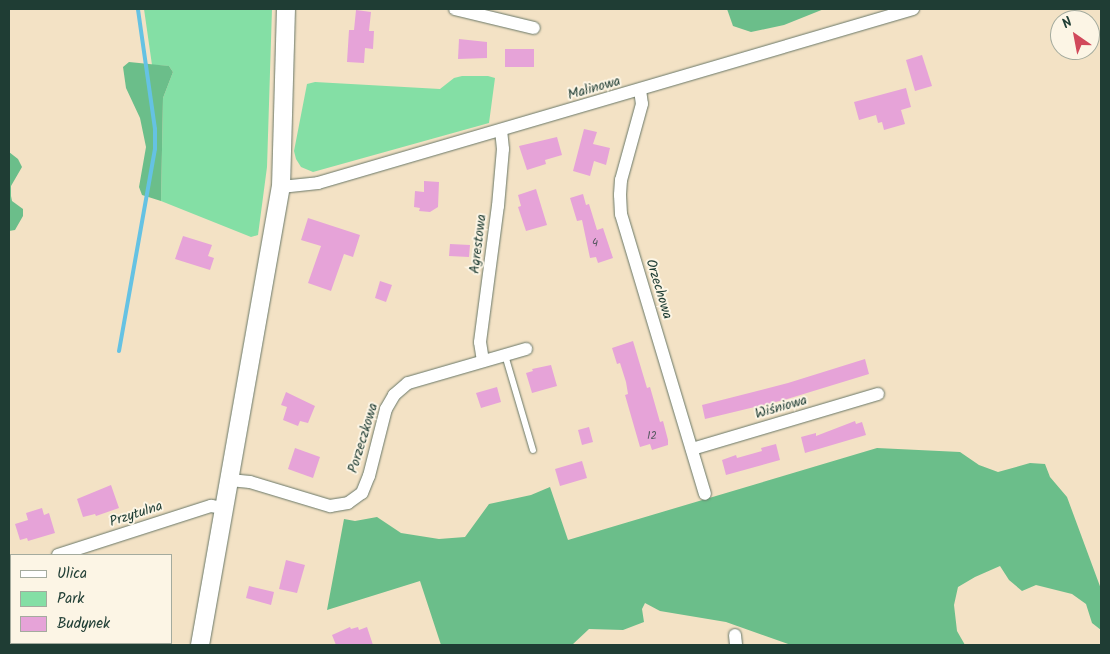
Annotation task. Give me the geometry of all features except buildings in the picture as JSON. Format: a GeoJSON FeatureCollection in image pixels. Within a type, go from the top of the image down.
{"type":"FeatureCollection","features":[{"type":"Feature","properties":{"kind":"street"},"geometry":{"type":"LineString","coordinates":[[200,645],[281,187],[286,9]]}},
{"type":"Feature","properties":{"kind":"street"},"geometry":{"type":"LineString","coordinates":[[455,9],[534,28]]}},
{"type":"Feature","properties":{"kind":"street","name":"Malinowa"},"geometry":{"type":"LineString","coordinates":[[281,187],[318,183],[913,9]]}},
{"type":"Feature","properties":{"kind":"street","name":"Orzechowa"},"geometry":{"type":"LineString","coordinates":[[640,90],[642,104],[621,180],[621,214],[705,494]]}},
{"type":"Feature","properties":{"kind":"street","name":"Agrestowa"},"geometry":{"type":"LineString","coordinates":[[483,360],[480,342],[498,206],[502,149],[501,130]]}},
{"type":"Feature","properties":{"kind":"street","name":"Porzeczkowa"},"geometry":{"type":"LineString","coordinates":[[230,480],[250,482],[330,506],[348,503],[362,493],[369,476],[386,410],[394,395],[408,384],[483,360],[526,349]]}},
{"type":"Feature","properties":{"kind":"street","name":"Wiśniowa"},"geometry":{"type":"LineString","coordinates":[[692,449],[878,394]]}},
{"type":"Feature","properties":{"kind":"street","name":"Przytulna"},"geometry":{"type":"LineString","coordinates":[[61,554],[211,506],[224,508]]}},
{"type":"Feature","properties":{"kind":"lane"},"geometry":{"type":"LineString","coordinates":[[504,355],[533,450]]}},
{"type":"Feature","properties":{"kind":"green space"},"geometry":{"type":"Polygon","coordinates":[[[144,9],[272,9],[267,167],[258,235],[251,237],[161,201],[163,98],[173,72],[169,66],[152,65],[144,9]]]}},
{"type":"Feature","properties":{"kind":"green space"},"geometry":{"type":"Polygon","coordinates":[[[727,9],[824,9],[784,25],[751,32],[733,26],[727,9]]]}},
{"type":"Feature","properties":{"kind":"green space"},"geometry":{"type":"Polygon","coordinates":[[[129,62],[169,66],[173,72],[163,98],[161,201],[142,195],[139,187],[146,147],[140,118],[126,88],[123,67],[129,62]]]}},
{"type":"Feature","properties":{"kind":"green space"},"geometry":{"type":"Polygon","coordinates":[[[462,76],[488,76],[495,78],[489,123],[313,172],[301,167],[296,159],[294,151],[307,84],[315,82],[440,89],[454,78],[462,76]]]}},
{"type":"Feature","properties":{"kind":"green space"},"geometry":{"type":"Polygon","coordinates":[[[9,152],[18,159],[22,167],[11,186],[11,196],[12,201],[23,209],[23,216],[15,230],[9,231],[9,152]]]}},
{"type":"Feature","properties":{"kind":"green space"},"geometry":{"type":"Polygon","coordinates":[[[877,448],[960,452],[979,465],[998,472],[1030,463],[1045,464],[1050,477],[1067,497],[1101,589],[1101,630],[1092,623],[1086,604],[1072,594],[1036,585],[1022,591],[1009,580],[1000,566],[958,587],[954,605],[957,631],[965,645],[791,645],[726,622],[660,611],[645,603],[642,609],[644,622],[623,630],[589,629],[572,645],[441,645],[420,581],[327,610],[344,519],[355,521],[377,517],[401,533],[439,539],[465,537],[489,504],[531,495],[550,487],[568,540],[877,448]]]}},
{"type":"Feature","properties":{"kind":"waterway"},"geometry":{"type":"LineString","coordinates":[[119,351],[155,149],[155,129],[138,9]]}}]}
